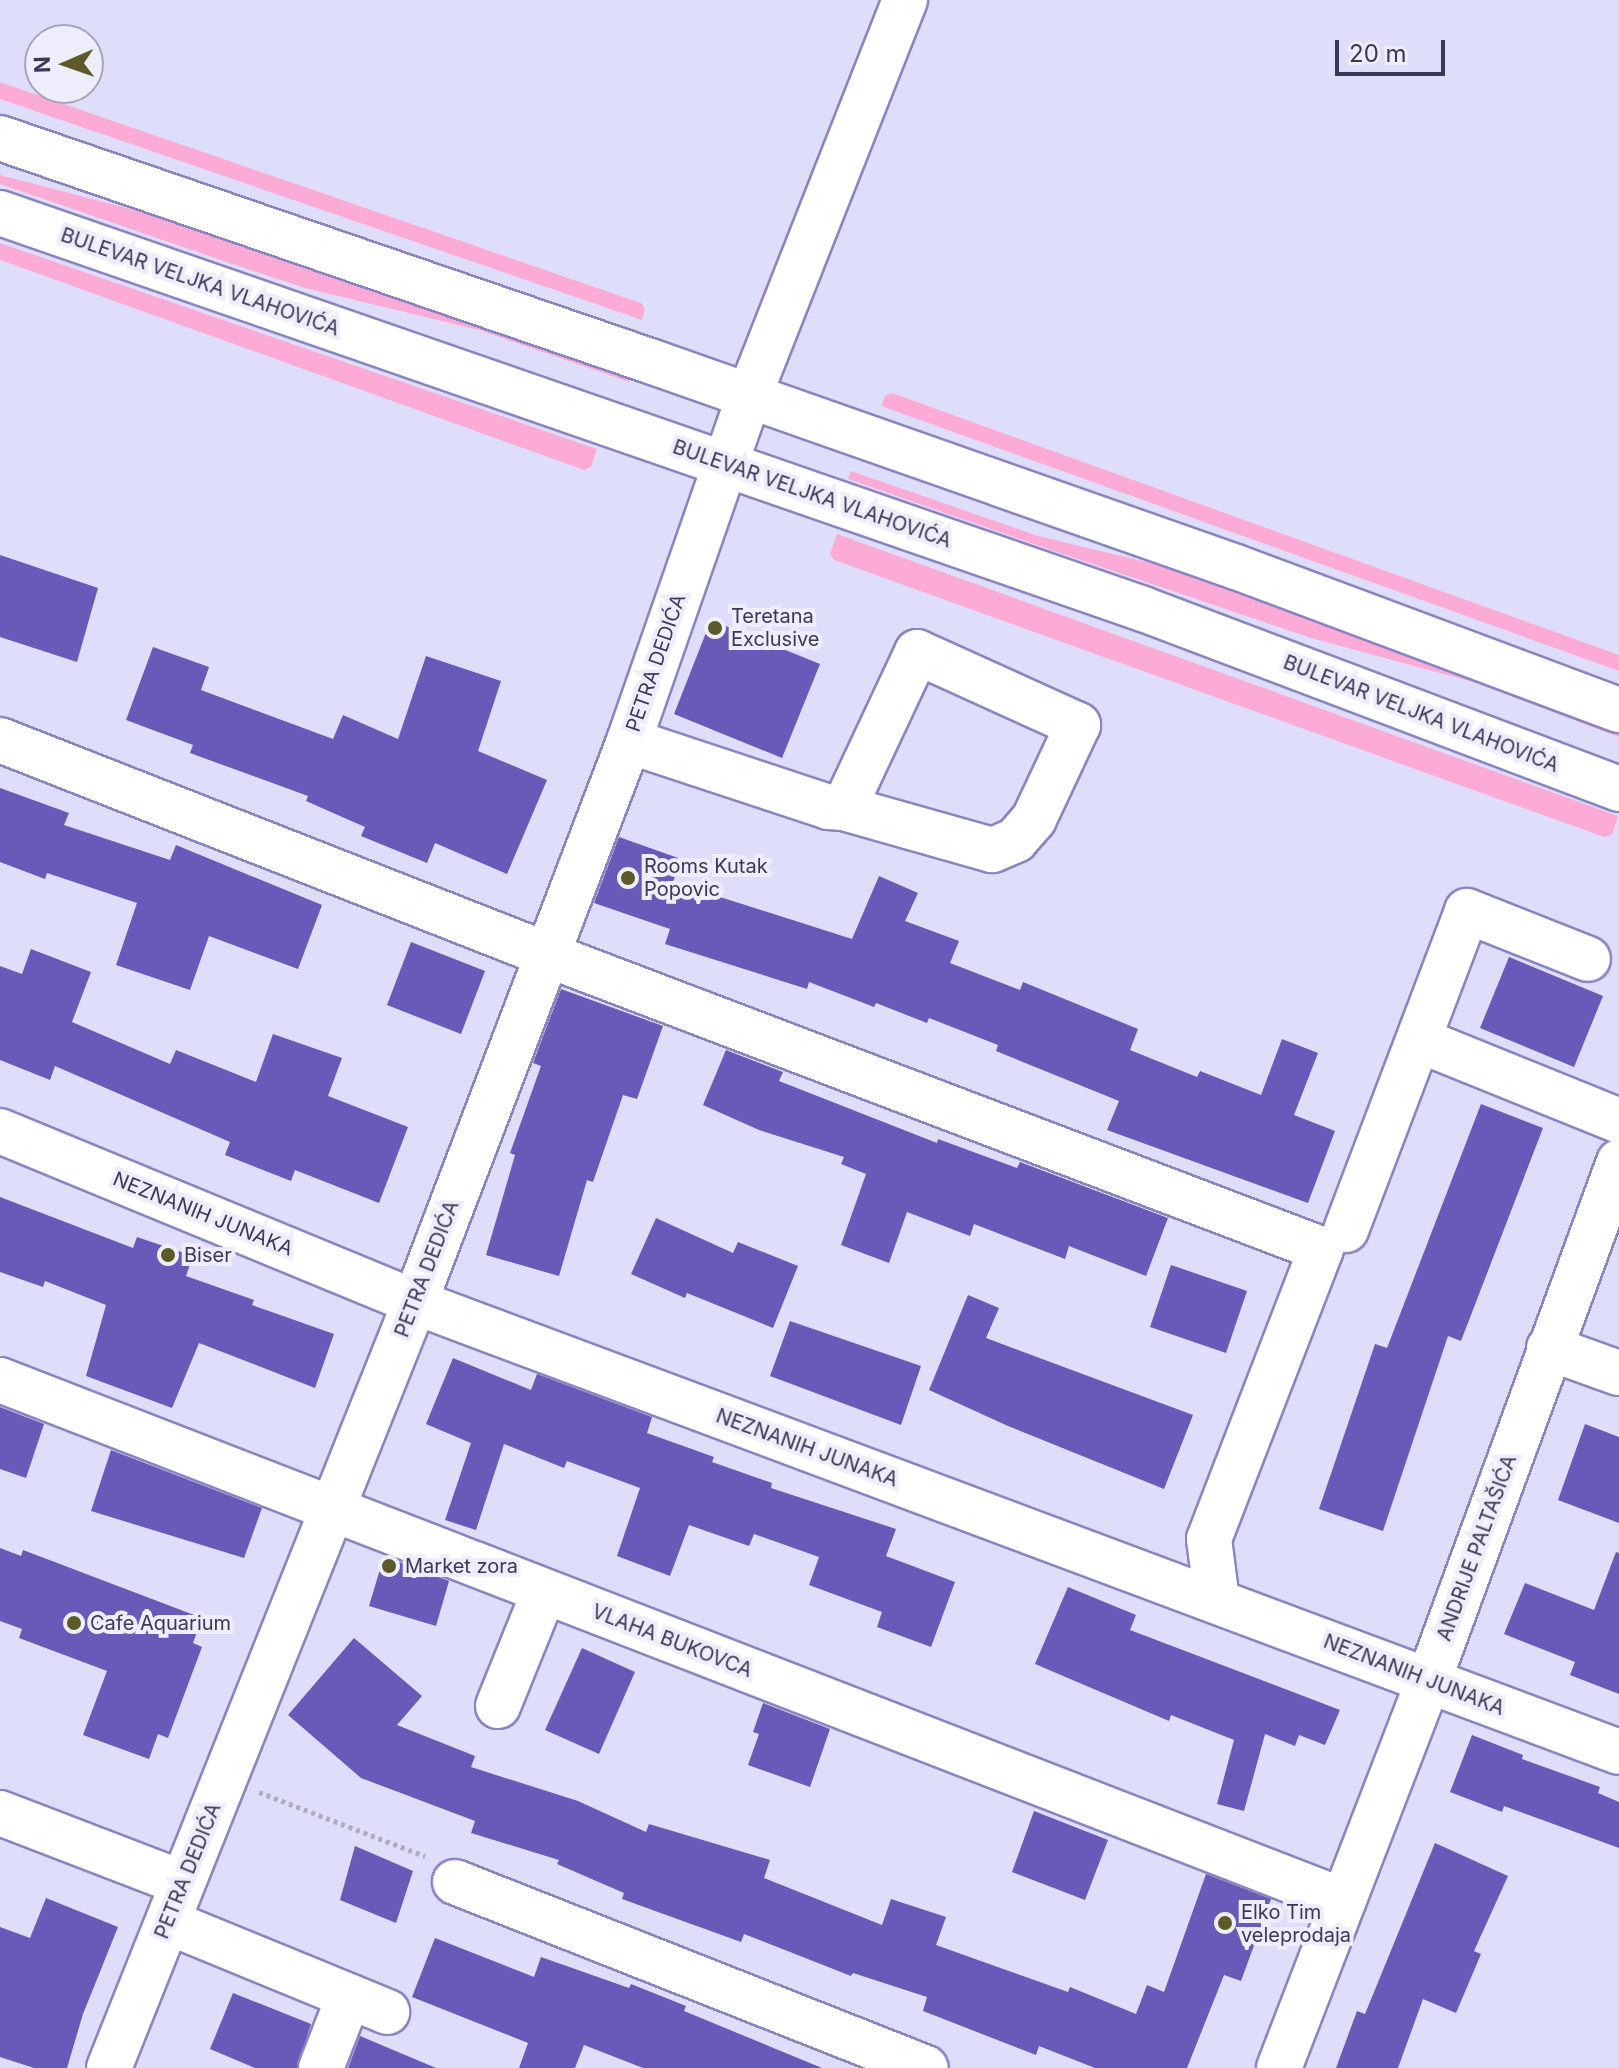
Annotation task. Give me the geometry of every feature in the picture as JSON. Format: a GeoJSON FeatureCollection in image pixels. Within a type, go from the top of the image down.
{"type":"FeatureCollection","features":[{"type":"Feature","properties":{"kind":"street","name":"PETRA DEDIĆA"},"geometry":{"type":"LineString","coordinates":[[109,2068],[415,1302],[629,741],[724,462],[905,0]]}},
{"type":"Feature","properties":{"kind":"street"},"geometry":{"type":"LineString","coordinates":[[0,138],[1236,567],[1619,710]]}},
{"type":"Feature","properties":{"kind":"street","name":"BULEVAR VELJKA VLAHOVIĆA"},"geometry":{"type":"LineString","coordinates":[[0,213],[1143,609],[1619,789]]}},
{"type":"Feature","properties":{"kind":"street"},"geometry":{"type":"LineString","coordinates":[[629,741],[828,807],[844,808],[992,850],[1016,840],[1034,819],[1078,725],[917,652],[844,808]]}},
{"type":"Feature","properties":{"kind":"street"},"geometry":{"type":"LineString","coordinates":[[0,740],[548,955],[1334,1239]]}},
{"type":"Feature","properties":{"kind":"street"},"geometry":{"type":"LineString","coordinates":[[1217,1601],[1209,1539],[1419,1040],[1467,911],[1588,959]]}},
{"type":"Feature","properties":{"kind":"street"},"geometry":{"type":"LineString","coordinates":[[1419,1040],[1619,1121]]}},
{"type":"Feature","properties":{"kind":"street","name":"NEZNANIH JUNAKA"},"geometry":{"type":"LineString","coordinates":[[0,1131],[415,1302],[1619,1752]]}},
{"type":"Feature","properties":{"kind":"street","name":"ANDRIJE PALTAŠIĆA"},"geometry":{"type":"LineString","coordinates":[[1279,2068],[1429,1680],[1619,1162]]}},
{"type":"Feature","properties":{"kind":"street"},"geometry":{"type":"LineString","coordinates":[[1549,1348],[1619,1373]]}},
{"type":"Feature","properties":{"kind":"street","name":"VLAHA BUKOVCA"},"geometry":{"type":"LineString","coordinates":[[0,1380],[1344,1901]]}},
{"type":"Feature","properties":{"kind":"street"},"geometry":{"type":"LineString","coordinates":[[1169,1583],[1228,1426]]}},
{"type":"Feature","properties":{"kind":"street"},"geometry":{"type":"LineString","coordinates":[[498,1706],[544,1592]]}},
{"type":"Feature","properties":{"kind":"street"},"geometry":{"type":"LineString","coordinates":[[0,1813],[368,2004],[321,2068]]}},
{"type":"Feature","properties":{"kind":"street"},"geometry":{"type":"LineString","coordinates":[[455,1882],[926,2068]]}},
{"type":"Feature","properties":{"kind":"path"},"geometry":{"type":"LineString","coordinates":[[225,1779],[447,1864],[455,1882]]}},
{"type":"Feature","properties":{"kind":"shaded area"},"geometry":{"type":"Polygon","coordinates":[[[0,82],[24,90],[24,104],[64,104],[641,303],[645,309],[642,320],[0,99],[0,82]]]}},
{"type":"Feature","properties":{"kind":"shaded area"},"geometry":{"type":"Polygon","coordinates":[[[0,175],[173,220],[631,375],[629,382],[479,330],[305,288],[241,267],[0,184],[0,175]]]}},
{"type":"Feature","properties":{"kind":"shaded area"},"geometry":{"type":"Polygon","coordinates":[[[0,243],[597,449],[591,467],[584,470],[0,260],[0,243]]]}},
{"type":"Feature","properties":{"kind":"shaded area"},"geometry":{"type":"Polygon","coordinates":[[[892,393],[1619,655],[1619,671],[881,406],[885,396],[892,393]]]}},
{"type":"Feature","properties":{"kind":"shaded area"},"geometry":{"type":"Polygon","coordinates":[[[851,471],[1038,536],[1192,573],[1619,729],[1619,737],[1473,682],[1311,638],[1051,550],[848,479],[851,471]]]}},
{"type":"Feature","properties":{"kind":"shaded area"},"geometry":{"type":"Polygon","coordinates":[[[837,534],[1618,816],[1612,835],[1604,837],[834,560],[830,554],[837,534]]]}},
{"type":"Feature","properties":{"kind":"building"},"geometry":{"type":"Polygon","coordinates":[[[0,555],[98,588],[77,662],[0,637],[0,555]]]}},
{"type":"Feature","properties":{"kind":"building"},"geometry":{"type":"Polygon","coordinates":[[[711,620],[820,664],[782,758],[674,714],[711,620]]]}},
{"type":"Feature","properties":{"kind":"building"},"geometry":{"type":"Polygon","coordinates":[[[153,647],[209,667],[201,690],[333,739],[343,715],[398,739],[426,656],[501,681],[478,751],[547,780],[507,874],[435,843],[427,863],[361,836],[365,827],[306,801],[308,796],[190,753],[193,745],[126,720],[153,647]]]}},
{"type":"Feature","properties":{"kind":"building"},"geometry":{"type":"Polygon","coordinates":[[[0,788],[69,813],[64,825],[170,860],[176,845],[322,905],[298,969],[209,936],[190,990],[116,965],[137,903],[47,873],[45,879],[0,862],[0,788]]]}},
{"type":"Feature","properties":{"kind":"building"},"geometry":{"type":"Polygon","coordinates":[[[619,837],[681,859],[673,882],[852,939],[879,876],[918,893],[905,921],[959,941],[950,963],[1020,990],[1023,982],[1138,1029],[1130,1050],[1197,1077],[1200,1071],[1261,1095],[1282,1039],[1318,1053],[1294,1115],[1335,1131],[1308,1203],[1107,1130],[1119,1101],[996,1051],[998,1045],[929,1018],[927,1023],[809,982],[807,989],[665,944],[670,929],[594,903],[619,837]]]}},
{"type":"Feature","properties":{"kind":"building"},"geometry":{"type":"Polygon","coordinates":[[[411,942],[485,971],[461,1034],[387,1005],[411,942]]]}},
{"type":"Feature","properties":{"kind":"building"},"geometry":{"type":"Polygon","coordinates":[[[31,949],[91,972],[72,1022],[170,1064],[176,1050],[256,1082],[273,1034],[342,1058],[328,1096],[408,1127],[379,1203],[295,1170],[291,1181],[225,1155],[230,1142],[55,1066],[50,1080],[0,1060],[0,966],[22,974],[31,949]]]}},
{"type":"Feature","properties":{"kind":"building"},"geometry":{"type":"Polygon","coordinates":[[[1509,957],[1603,996],[1574,1067],[1480,1028],[1509,957]]]}},
{"type":"Feature","properties":{"kind":"building"},"geometry":{"type":"Polygon","coordinates":[[[561,989],[663,1026],[637,1099],[623,1095],[593,1182],[587,1180],[559,1276],[486,1255],[515,1155],[510,1153],[541,1066],[533,1063],[561,989]]]}},
{"type":"Feature","properties":{"kind":"building"},"geometry":{"type":"Polygon","coordinates":[[[726,1050],[783,1072],[779,1081],[937,1143],[938,1139],[1017,1168],[1020,1162],[1168,1218],[1146,1276],[1069,1246],[1065,1259],[974,1224],[970,1236],[907,1212],[889,1263],[841,1245],[866,1174],[841,1164],[844,1157],[759,1130],[703,1105],[726,1050]]]}},
{"type":"Feature","properties":{"kind":"building"},"geometry":{"type":"Polygon","coordinates":[[[1481,1104],[1543,1128],[1461,1341],[1448,1336],[1383,1531],[1319,1509],[1375,1344],[1387,1348],[1481,1104]]]}},
{"type":"Feature","properties":{"kind":"building"},"geometry":{"type":"Polygon","coordinates":[[[0,1197],[133,1248],[137,1237],[193,1256],[186,1276],[254,1300],[252,1305],[334,1334],[315,1388],[199,1343],[172,1408],[86,1376],[106,1305],[45,1281],[43,1287],[0,1272],[0,1197]]]}},
{"type":"Feature","properties":{"kind":"building"},"geometry":{"type":"Polygon","coordinates":[[[656,1218],[733,1253],[738,1242],[798,1266],[773,1328],[687,1293],[685,1298],[631,1274],[656,1218]]]}},
{"type":"Feature","properties":{"kind":"building"},"geometry":{"type":"Polygon","coordinates":[[[1171,1265],[1247,1291],[1226,1353],[1150,1327],[1171,1265]]]}},
{"type":"Feature","properties":{"kind":"building"},"geometry":{"type":"Polygon","coordinates":[[[968,1295],[999,1308],[986,1338],[1193,1415],[1164,1489],[1008,1426],[929,1390],[968,1295]]]}},
{"type":"Feature","properties":{"kind":"building"},"geometry":{"type":"Polygon","coordinates":[[[790,1321],[921,1366],[901,1425],[770,1376],[790,1321]]]}},
{"type":"Feature","properties":{"kind":"building"},"geometry":{"type":"Polygon","coordinates":[[[453,1358],[531,1390],[537,1374],[652,1417],[647,1433],[714,1457],[712,1462],[772,1483],[771,1488],[896,1529],[886,1556],[955,1582],[931,1647],[877,1627],[882,1612],[809,1585],[819,1557],[754,1534],[749,1546],[689,1525],[670,1576],[617,1556],[640,1488],[567,1461],[564,1468],[504,1444],[476,1530],[445,1520],[471,1443],[426,1424],[453,1358]]]}},
{"type":"Feature","properties":{"kind":"building"},"geometry":{"type":"Polygon","coordinates":[[[0,1407],[44,1424],[26,1478],[0,1469],[0,1407]]]}},
{"type":"Feature","properties":{"kind":"building"},"geometry":{"type":"Polygon","coordinates":[[[1585,1424],[1619,1437],[1619,1523],[1558,1500],[1585,1424]]]}},
{"type":"Feature","properties":{"kind":"building"},"geometry":{"type":"Polygon","coordinates":[[[111,1450],[262,1508],[244,1558],[91,1511],[111,1450]]]}},
{"type":"Feature","properties":{"kind":"building"},"geometry":{"type":"Polygon","coordinates":[[[0,1548],[21,1556],[23,1550],[202,1618],[193,1643],[202,1647],[168,1738],[158,1734],[149,1759],[83,1735],[107,1671],[19,1638],[22,1629],[0,1621],[0,1548]]]}},
{"type":"Feature","properties":{"kind":"building"},"geometry":{"type":"Polygon","coordinates":[[[1616,1552],[1619,1553],[1619,1694],[1570,1675],[1575,1662],[1504,1634],[1525,1583],[1594,1610],[1616,1552]]]}},
{"type":"Feature","properties":{"kind":"building"},"geometry":{"type":"Polygon","coordinates":[[[384,1556],[449,1581],[436,1626],[369,1606],[384,1556]]]}},
{"type":"Feature","properties":{"kind":"building"},"geometry":{"type":"Polygon","coordinates":[[[1068,1587],[1136,1615],[1130,1630],[1340,1710],[1325,1745],[1299,1735],[1295,1746],[1265,1734],[1244,1811],[1217,1804],[1234,1740],[1171,1715],[1169,1721],[1035,1664],[1068,1587]]]}},
{"type":"Feature","properties":{"kind":"building"},"geometry":{"type":"Polygon","coordinates":[[[354,1638],[422,1696],[397,1725],[475,1756],[471,1767],[578,1801],[646,1832],[649,1824],[770,1860],[764,1878],[882,1925],[891,1899],[946,1917],[936,1945],[1068,1992],[1070,1987],[1136,2014],[1147,1985],[1164,1992],[1206,1874],[1271,1899],[1241,1981],[1224,1975],[1187,2068],[1095,2068],[1039,2046],[1036,2055],[923,2011],[927,1997],[853,1973],[851,1976],[744,1934],[741,1942],[622,1899],[624,1893],[557,1864],[559,1860],[471,1833],[475,1821],[361,1778],[288,1715],[354,1638]]]}},
{"type":"Feature","properties":{"kind":"building"},"geometry":{"type":"Polygon","coordinates":[[[582,1648],[635,1672],[599,1754],[545,1730],[582,1648]]]}},
{"type":"Feature","properties":{"kind":"building"},"geometry":{"type":"Polygon","coordinates":[[[763,1703],[830,1729],[810,1787],[748,1765],[759,1734],[753,1732],[763,1703]]]}},
{"type":"Feature","properties":{"kind":"building"},"geometry":{"type":"Polygon","coordinates":[[[1472,1735],[1523,1755],[1522,1759],[1600,1787],[1598,1793],[1619,1802],[1619,1848],[1504,1806],[1502,1812],[1450,1792],[1472,1735]]]}},
{"type":"Feature","properties":{"kind":"building"},"geometry":{"type":"Polygon","coordinates":[[[1034,1811],[1108,1840],[1085,1900],[1012,1872],[1034,1811]]]}},
{"type":"Feature","properties":{"kind":"building"},"geometry":{"type":"Polygon","coordinates":[[[1435,1843],[1508,1876],[1474,1951],[1481,1954],[1456,2013],[1423,1999],[1398,2068],[1336,2068],[1357,2011],[1365,2014],[1435,1843]]]}},
{"type":"Feature","properties":{"kind":"building"},"geometry":{"type":"Polygon","coordinates":[[[355,1846],[413,1871],[396,1923],[340,1900],[355,1846]]]}},
{"type":"Feature","properties":{"kind":"building"},"geometry":{"type":"Polygon","coordinates":[[[46,1898],[118,1927],[83,2014],[67,2068],[34,2068],[0,2057],[0,1927],[30,1938],[46,1898]]]}},
{"type":"Feature","properties":{"kind":"building"},"geometry":{"type":"Polygon","coordinates":[[[435,1938],[534,1977],[541,1957],[629,1988],[631,1984],[686,2006],[684,2011],[822,2068],[643,2068],[584,2045],[575,2068],[519,2068],[528,2043],[412,1997],[435,1938]]]}},
{"type":"Feature","properties":{"kind":"building"},"geometry":{"type":"Polygon","coordinates":[[[233,1993],[311,2024],[297,2068],[255,2068],[210,2049],[233,1993]]]}},
{"type":"Feature","properties":{"kind":"building"},"geometry":{"type":"Polygon","coordinates":[[[360,2036],[436,2068],[348,2068],[360,2036]]]}},
{"type":"Feature","properties":{"kind":"place","name":"Teretana Exclusive"},"geometry":{"type":"Point","coordinates":[715,628]}},
{"type":"Feature","properties":{"kind":"place","name":"Rooms Kutak Popovic"},"geometry":{"type":"Point","coordinates":[628,878]}},
{"type":"Feature","properties":{"kind":"place","name":"Biser"},"geometry":{"type":"Point","coordinates":[168,1255]}},
{"type":"Feature","properties":{"kind":"place","name":"Market zora"},"geometry":{"type":"Point","coordinates":[389,1566]}},
{"type":"Feature","properties":{"kind":"place","name":"Cafe Aquarium"},"geometry":{"type":"Point","coordinates":[74,1623]}},
{"type":"Feature","properties":{"kind":"place","name":"Elko Tim veleprodaja"},"geometry":{"type":"Point","coordinates":[1225,1923]}}]}
